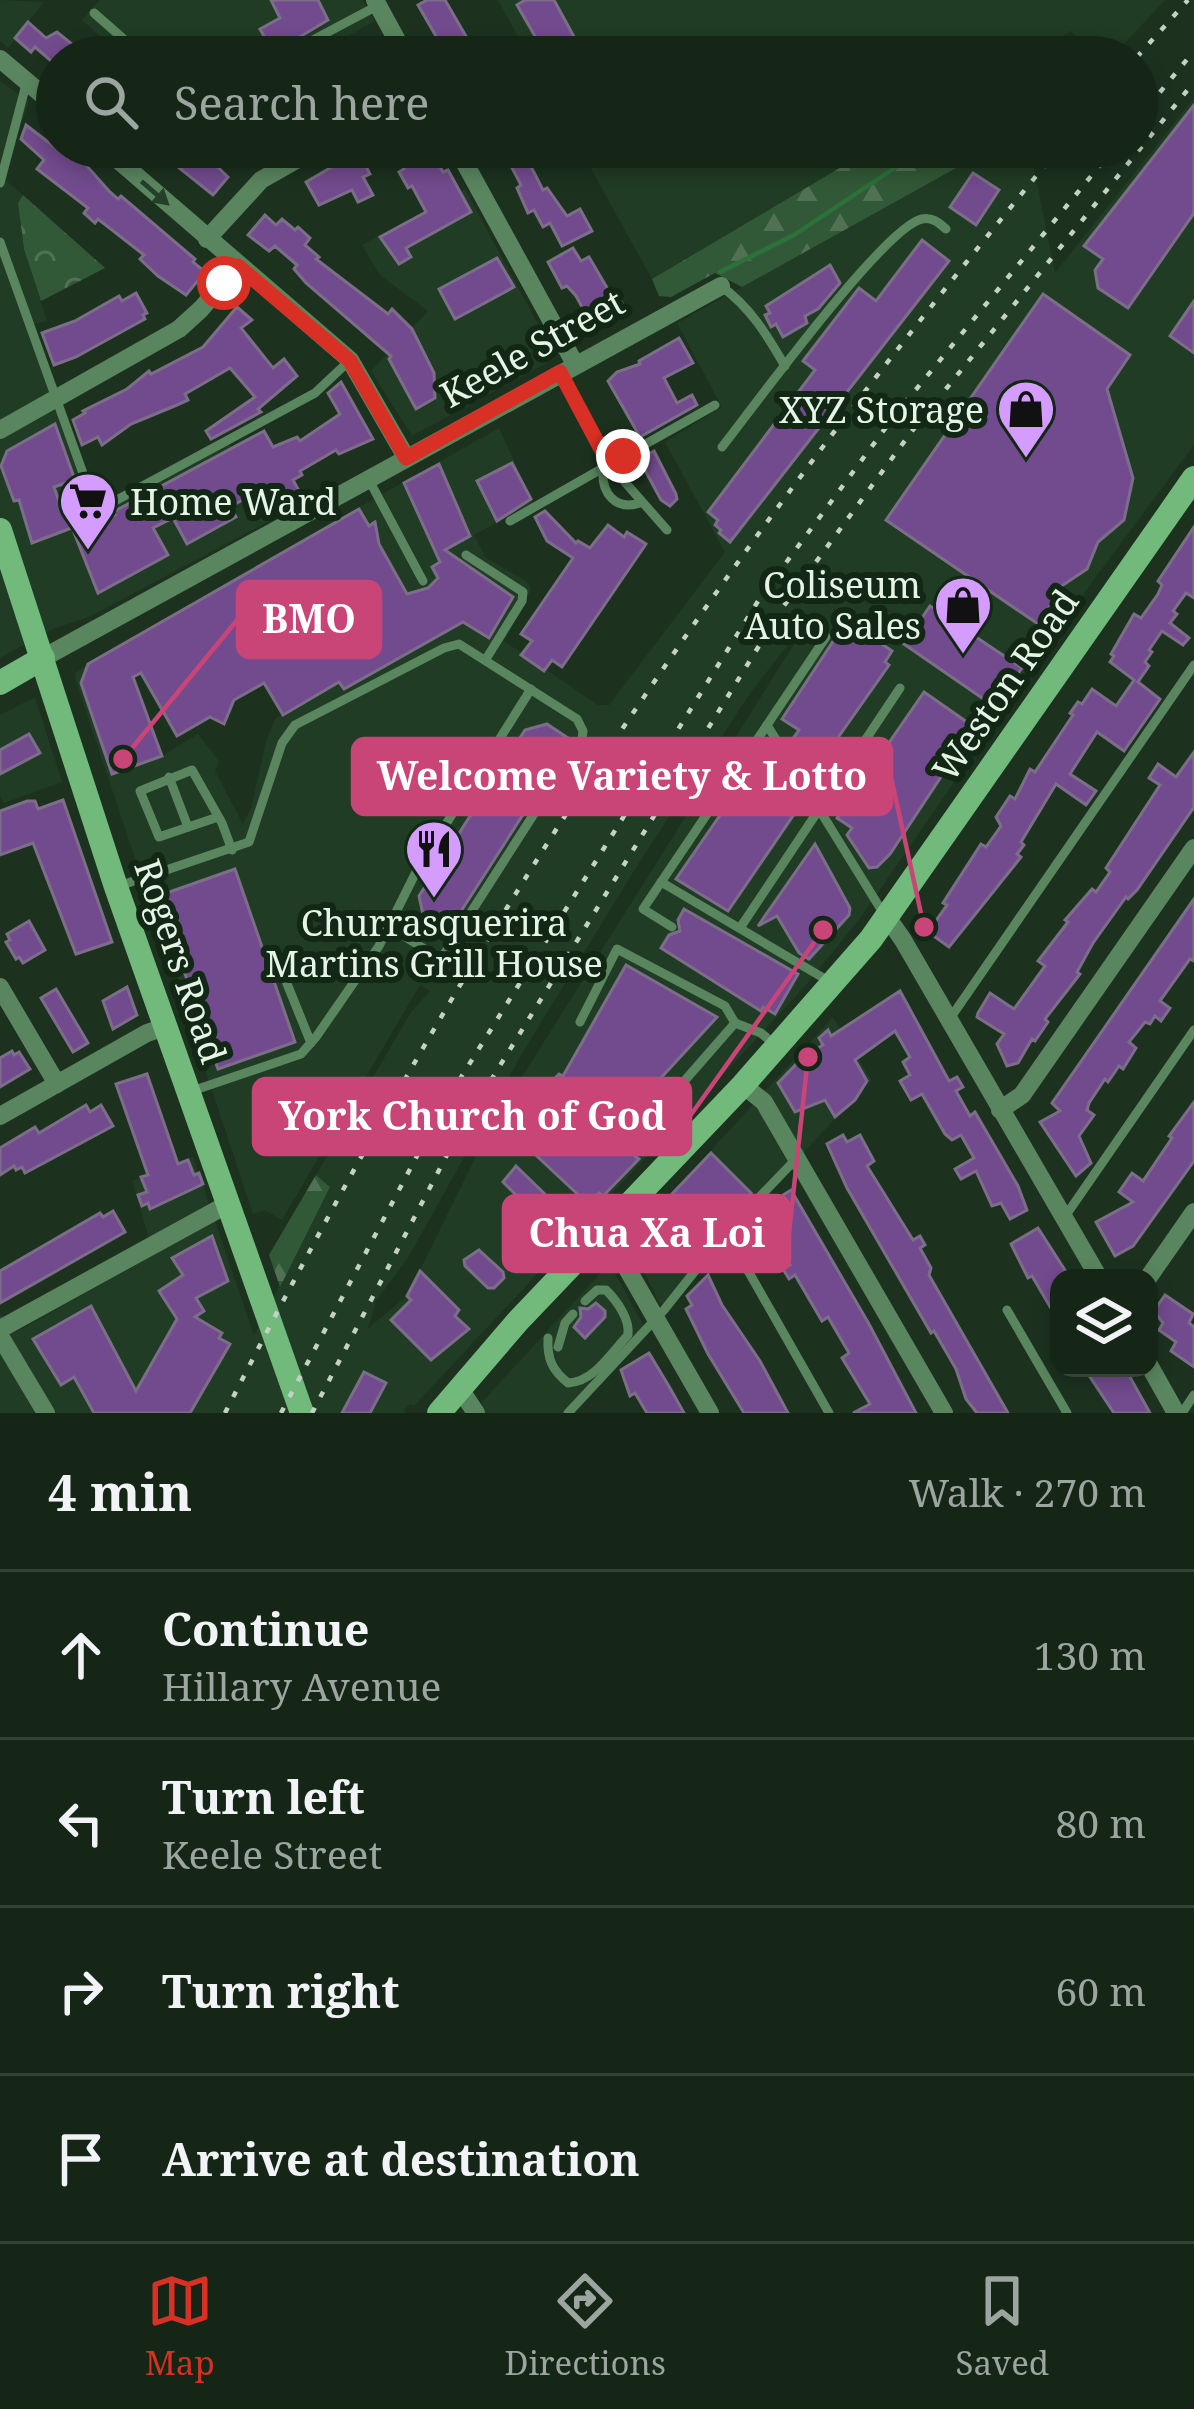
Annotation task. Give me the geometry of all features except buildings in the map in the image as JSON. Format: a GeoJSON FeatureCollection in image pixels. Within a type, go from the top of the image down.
{"type":"FeatureCollection","features":[{"type":"Feature","properties":{"kind":"main road","name":"Weston Road"},"geometry":{"type":"LineString","coordinates":[[439,1413],[518,1321],[743,1085],[887,917],[1194,478]]}},
{"type":"Feature","properties":{"kind":"main road","name":"Rogers Road"},"geometry":{"type":"LineString","coordinates":[[0,530],[116,887],[302,1413]]}},
{"type":"Feature","properties":{"kind":"main road","name":"Keele Street"},"geometry":{"type":"LineString","coordinates":[[0,683],[43,658]]}},
{"type":"Feature","properties":{"kind":"street"},"geometry":{"type":"LineString","coordinates":[[377,3],[395,36]]}},
{"type":"Feature","properties":{"kind":"street"},"geometry":{"type":"LineString","coordinates":[[0,58],[36,89]]}},
{"type":"Feature","properties":{"kind":"street"},"geometry":{"type":"LineString","coordinates":[[127,168],[350,361],[406,458]]}},
{"type":"Feature","properties":{"kind":"street"},"geometry":{"type":"LineString","coordinates":[[207,239],[261,180],[282,168]]}},
{"type":"Feature","properties":{"kind":"street"},"geometry":{"type":"LineString","coordinates":[[467,168],[567,368]]}},
{"type":"Feature","properties":{"kind":"street"},"geometry":{"type":"LineString","coordinates":[[0,430],[179,329],[238,266]]}},
{"type":"Feature","properties":{"kind":"street","name":"Keele Street"},"geometry":{"type":"LineString","coordinates":[[43,658],[721,286]]}},
{"type":"Feature","properties":{"kind":"street"},"geometry":{"type":"LineString","coordinates":[[1000,1110],[1022,1095],[1194,848]]}},
{"type":"Feature","properties":{"kind":"street"},"geometry":{"type":"LineString","coordinates":[[887,917],[1094,1269]]}},
{"type":"Feature","properties":{"kind":"street"},"geometry":{"type":"LineString","coordinates":[[0,987],[57,1084]]}},
{"type":"Feature","properties":{"kind":"street"},"geometry":{"type":"LineString","coordinates":[[0,1116],[165,1027]]}},
{"type":"Feature","properties":{"kind":"street"},"geometry":{"type":"LineString","coordinates":[[743,1085],[764,1102],[944,1413]]}},
{"type":"Feature","properties":{"kind":"street"},"geometry":{"type":"LineString","coordinates":[[46,1413],[0,1332],[228,1204]]}},
{"type":"Feature","properties":{"kind":"street"},"geometry":{"type":"LineString","coordinates":[[1154,1269],[1194,1212]]}},
{"type":"Feature","properties":{"kind":"street"},"geometry":{"type":"LineString","coordinates":[[602,1237],[617,1252],[710,1413]]}},
{"type":"Feature","properties":{"kind":"street"},"geometry":{"type":"LineString","coordinates":[[1156,1377],[1179,1413]]}},
{"type":"Feature","properties":{"kind":"street"},"geometry":{"type":"LineString","coordinates":[[460,1389],[476,1413]]}},
{"type":"Feature","properties":{"kind":"lane"},"geometry":{"type":"LineString","coordinates":[[318,36],[377,3]]}},
{"type":"Feature","properties":{"kind":"lane"},"geometry":{"type":"LineString","coordinates":[[94,13],[120,36]]}},
{"type":"Feature","properties":{"kind":"lane"},"geometry":{"type":"LineString","coordinates":[[0,183],[27,81]]}},
{"type":"Feature","properties":{"kind":"lane"},"geometry":{"type":"LineString","coordinates":[[722,447],[893,236],[923,218],[946,229]]}},
{"type":"Feature","properties":{"kind":"lane"},"geometry":{"type":"LineString","coordinates":[[0,242],[94,505],[102,508],[315,393],[350,361]]}},
{"type":"Feature","properties":{"kind":"lane"},"geometry":{"type":"LineString","coordinates":[[721,286],[760,324],[784,366]]}},
{"type":"Feature","properties":{"kind":"lane"},"geometry":{"type":"LineString","coordinates":[[567,368],[606,466],[667,530]]}},
{"type":"Feature","properties":{"kind":"lane"},"geometry":{"type":"LineString","coordinates":[[510,521],[715,406]]}},
{"type":"Feature","properties":{"kind":"lane"},"geometry":{"type":"LineString","coordinates":[[606,466],[604,487],[611,500],[622,506],[640,503]]}},
{"type":"Feature","properties":{"kind":"lane"},"geometry":{"type":"LineString","coordinates":[[368,479],[423,581]]}},
{"type":"Feature","properties":{"kind":"lane"},"geometry":{"type":"LineString","coordinates":[[466,555],[523,592],[486,658]]}},
{"type":"Feature","properties":{"kind":"lane"},"geometry":{"type":"LineString","coordinates":[[672,927],[643,909],[826,637]]}},
{"type":"Feature","properties":{"kind":"lane"},"geometry":{"type":"LineString","coordinates":[[116,887],[232,850],[254,836],[282,743],[295,725],[445,647],[467,646],[577,719],[583,730],[581,739],[441,959],[389,927]]}},
{"type":"Feature","properties":{"kind":"lane"},"geometry":{"type":"LineString","coordinates":[[949,1020],[1194,665]]}},
{"type":"Feature","properties":{"kind":"lane"},"geometry":{"type":"LineString","coordinates":[[740,928],[900,688]]}},
{"type":"Feature","properties":{"kind":"lane"},"geometry":{"type":"LineString","coordinates":[[189,1092],[301,1054],[311,1043],[340,1006],[389,927],[417,870],[531,689]]}},
{"type":"Feature","properties":{"kind":"lane"},"geometry":{"type":"LineString","coordinates":[[767,725],[887,917]]}},
{"type":"Feature","properties":{"kind":"lane"},"geometry":{"type":"LineString","coordinates":[[218,817],[156,836],[140,791],[192,770],[218,817],[232,850]]}},
{"type":"Feature","properties":{"kind":"lane"},"geometry":{"type":"LineString","coordinates":[[169,777],[188,827]]}},
{"type":"Feature","properties":{"kind":"lane"},"geometry":{"type":"LineString","coordinates":[[661,882],[832,983]]}},
{"type":"Feature","properties":{"kind":"lane"},"geometry":{"type":"LineString","coordinates":[[580,1022],[617,949],[725,1006],[735,1023],[776,1046]]}},
{"type":"Feature","properties":{"kind":"lane"},"geometry":{"type":"LineString","coordinates":[[277,959],[311,1043]]}},
{"type":"Feature","properties":{"kind":"lane"},"geometry":{"type":"LineString","coordinates":[[693,1139],[652,1118],[735,1023]]}},
{"type":"Feature","properties":{"kind":"lane"},"geometry":{"type":"LineString","coordinates":[[1063,1218],[1194,1030]]}},
{"type":"Feature","properties":{"kind":"lane"},"geometry":{"type":"LineString","coordinates":[[568,1413],[796,1159]]}},
{"type":"Feature","properties":{"kind":"lane"},"geometry":{"type":"LineString","coordinates":[[726,1232],[829,1413]]}},
{"type":"Feature","properties":{"kind":"lane"},"geometry":{"type":"LineString","coordinates":[[548,1338],[548,1356],[556,1373],[568,1383],[590,1376],[628,1335],[629,1328],[606,1290],[596,1290],[585,1301]]}},
{"type":"Feature","properties":{"kind":"lane"},"geometry":{"type":"LineString","coordinates":[[1007,1310],[1067,1413]]}},
{"type":"Feature","properties":{"kind":"lane"},"geometry":{"type":"LineString","coordinates":[[558,1347],[573,1314]]}},
{"type":"Feature","properties":{"kind":"lane"},"geometry":{"type":"LineString","coordinates":[[1179,1413],[1194,1396]]}},
{"type":"Feature","properties":{"kind":"lane"},"geometry":{"type":"LineString","coordinates":[[581,1400],[593,1413]]}},
{"type":"Feature","properties":{"kind":"shaded area"},"geometry":{"type":"Polygon","coordinates":[[[0,0],[44,2],[8,48],[0,41],[0,0]]]}},
{"type":"Feature","properties":{"kind":"shaded area"},"geometry":{"type":"Polygon","coordinates":[[[100,0],[363,0],[375,21],[348,36],[100,36],[82,20],[100,0]]]}},
{"type":"Feature","properties":{"kind":"shaded area"},"geometry":{"type":"Polygon","coordinates":[[[498,0],[1165,0],[1132,36],[1075,36],[1071,31],[1063,36],[518,36],[498,0]]]}},
{"type":"Feature","properties":{"kind":"shaded area"},"geometry":{"type":"Polygon","coordinates":[[[0,81],[29,101],[3,178],[23,195],[18,203],[24,249],[47,321],[34,324],[85,494],[93,506],[108,508],[229,443],[271,520],[91,616],[53,629],[0,658],[0,81]]]}},
{"type":"Feature","properties":{"kind":"shaded area"},"geometry":{"type":"Polygon","coordinates":[[[1194,98],[1194,445],[1092,582],[861,917],[801,991],[406,1413],[0,1413],[0,1313],[16,1332],[154,1255],[132,1181],[193,1157],[254,1335],[330,1187],[316,1175],[411,1012],[430,991],[420,985],[282,1220],[265,1210],[253,1214],[76,672],[110,652],[162,756],[198,734],[219,761],[215,771],[243,824],[267,738],[282,714],[213,590],[499,428],[533,503],[474,535],[485,557],[527,582],[531,590],[504,641],[598,705],[609,705],[725,552],[665,442],[722,407],[677,323],[956,168],[1034,168],[1055,273],[1138,168],[1158,168],[1158,143],[1194,98]],[[818,606],[751,692],[637,866],[523,1052],[408,1258],[376,1301],[368,1328],[407,1296],[491,1126],[818,606]]]}},
{"type":"Feature","properties":{"kind":"shaded area"},"geometry":{"type":"Polygon","coordinates":[[[591,168],[840,168],[652,279],[591,168]]]}},
{"type":"Feature","properties":{"kind":"shaded area"},"geometry":{"type":"Polygon","coordinates":[[[465,189],[556,358],[412,436],[371,371],[428,311],[380,275],[362,245],[465,189]]]}},
{"type":"Feature","properties":{"kind":"shaded area"},"geometry":{"type":"Polygon","coordinates":[[[35,697],[62,782],[4,803],[0,796],[0,715],[35,697]]]}},
{"type":"Feature","properties":{"kind":"shaded area"},"geometry":{"type":"Polygon","coordinates":[[[833,1017],[871,1080],[661,1306],[628,1241],[833,1017]]]}},
{"type":"Feature","properties":{"kind":"shaded area"},"geometry":{"type":"Polygon","coordinates":[[[606,1267],[612,1268],[644,1326],[565,1413],[472,1413],[606,1267]]]}},
{"type":"Feature","properties":{"kind":"green space"},"geometry":{"type":"Polygon","coordinates":[[[840,168],[956,168],[742,287],[715,273],[671,297],[659,296],[652,279],[840,168]]]}},
{"type":"Feature","properties":{"kind":"green space"},"geometry":{"type":"Polygon","coordinates":[[[23,195],[105,268],[41,301],[24,249],[18,203],[23,195]]]}},
{"type":"Feature","properties":{"kind":"green space"},"geometry":{"type":"Polygon","coordinates":[[[316,1175],[330,1187],[280,1287],[269,1255],[316,1175]]]}},
{"type":"Feature","properties":{"kind":"waterway"},"geometry":{"type":"LineString","coordinates":[[720,272],[794,235],[894,168]]}},
{"type":"Feature","properties":{"kind":"railway"},"geometry":{"type":"LineString","coordinates":[[1156,36],[1188,0]]}},
{"type":"Feature","properties":{"kind":"railway"},"geometry":{"type":"LineString","coordinates":[[1158,95],[1194,51]]}},
{"type":"Feature","properties":{"kind":"railway"},"geometry":{"type":"LineString","coordinates":[[1158,127],[1194,82]]}},
{"type":"Feature","properties":{"kind":"railway"},"geometry":{"type":"LineString","coordinates":[[225,1413],[425,1045],[590,778],[796,482],[1043,168]]}},
{"type":"Feature","properties":{"kind":"railway"},"geometry":{"type":"LineString","coordinates":[[281,1413],[445,1103],[760,598],[895,415],[1098,168]]}},
{"type":"Feature","properties":{"kind":"railway"},"geometry":{"type":"LineString","coordinates":[[312,1413],[459,1132],[783,607],[912,431],[1125,168]]}},
{"type":"Feature","properties":{"kind":"place","name":"XYZ Storage"},"geometry":{"type":"Point","coordinates":[1026,460]}},
{"type":"Feature","properties":{"kind":"place","name":"Home Ward"},"geometry":{"type":"Point","coordinates":[88,552]}},
{"type":"Feature","properties":{"kind":"place","name":"Coliseum Auto Sales"},"geometry":{"type":"Point","coordinates":[963,656]}},
{"type":"Feature","properties":{"kind":"place","name":"BMO"},"geometry":{"type":"Point","coordinates":[123,759]}},
{"type":"Feature","properties":{"kind":"place","name":"Churrasquerira Martins Grill House"},"geometry":{"type":"Point","coordinates":[434,900]}},
{"type":"Feature","properties":{"kind":"place","name":"Welcome Variety & Lotto"},"geometry":{"type":"Point","coordinates":[924,927]}},
{"type":"Feature","properties":{"kind":"place","name":"York Church of God"},"geometry":{"type":"Point","coordinates":[823,930]}},
{"type":"Feature","properties":{"kind":"place","name":"Chua Xa Loi"},"geometry":{"type":"Point","coordinates":[808,1057]}},
{"type":"Feature","properties":{"kind":"route"},"geometry":{"type":"LineString","coordinates":[[224,283],[238,266],[337,348],[364,382],[406,458],[560,372],[609,464],[623,456]]}}]}
